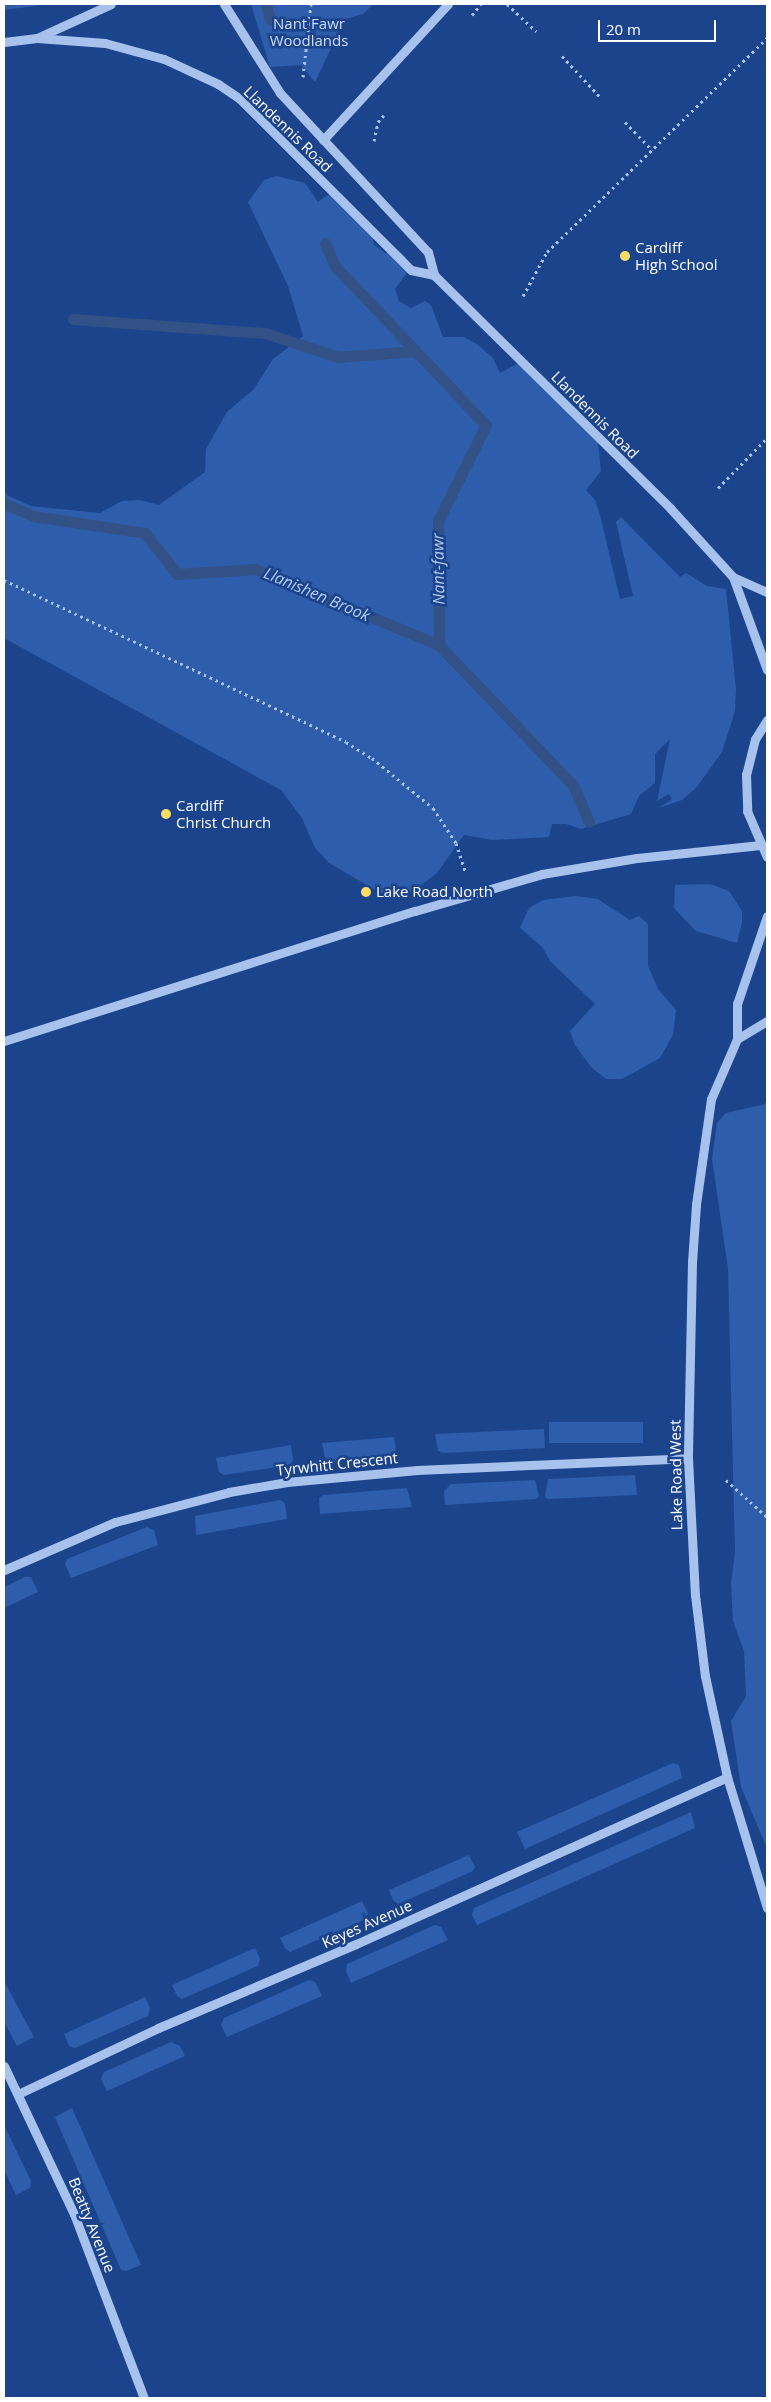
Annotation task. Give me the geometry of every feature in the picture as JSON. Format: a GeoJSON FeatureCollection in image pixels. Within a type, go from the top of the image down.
{"type":"FeatureCollection","features":[{"type":"Feature","properties":{"kind":"street","name":"Llandennis Road"},"geometry":{"type":"LineString","coordinates":[[37,38],[111,4]]}},
{"type":"Feature","properties":{"kind":"street","name":"Llandennis Road"},"geometry":{"type":"LineString","coordinates":[[224,4],[280,93],[428,252],[434,275],[670,508],[733,577],[767,670]]}},
{"type":"Feature","properties":{"kind":"street"},"geometry":{"type":"LineString","coordinates":[[323,140],[448,4]]}},
{"type":"Feature","properties":{"kind":"street","name":"Llandennis Road"},"geometry":{"type":"LineString","coordinates":[[4,42],[37,38],[79,39],[135,49],[218,84],[240,98],[411,270],[434,275]]}},
{"type":"Feature","properties":{"kind":"street","name":"Llandennis Road"},"geometry":{"type":"LineString","coordinates":[[733,577],[767,592]]}},
{"type":"Feature","properties":{"kind":"street"},"geometry":{"type":"LineString","coordinates":[[767,720],[755,739],[746,774],[747,811],[760,845],[767,857]]}},
{"type":"Feature","properties":{"kind":"street"},"geometry":{"type":"LineString","coordinates":[[4,1041],[473,893],[594,864],[760,845]]}},
{"type":"Feature","properties":{"kind":"street","name":"Lake Road West"},"geometry":{"type":"LineString","coordinates":[[767,916],[737,1004],[736,1039],[711,1100],[696,1205],[689,1327],[688,1458],[700,1638],[727,1778],[767,1908]]}},
{"type":"Feature","properties":{"kind":"street"},"geometry":{"type":"LineString","coordinates":[[736,1039],[767,1020]]}},
{"type":"Feature","properties":{"kind":"street","name":"Tyrwhitt Crescent"},"geometry":{"type":"LineString","coordinates":[[4,1570],[115,1522],[239,1490],[417,1470],[688,1458]]}},
{"type":"Feature","properties":{"kind":"street","name":"Keyes Avenue"},"geometry":{"type":"LineString","coordinates":[[18,2094],[158,2028],[365,1940],[727,1778]]}},
{"type":"Feature","properties":{"kind":"street","name":"Beatty Avenue"},"geometry":{"type":"LineString","coordinates":[[4,2066],[74,2214],[144,2398]]}},
{"type":"Feature","properties":{"kind":"path"},"geometry":{"type":"LineString","coordinates":[[303,77],[311,4]]}},
{"type":"Feature","properties":{"kind":"path"},"geometry":{"type":"LineString","coordinates":[[507,4],[536,31]]}},
{"type":"Feature","properties":{"kind":"path"},"geometry":{"type":"LineString","coordinates":[[522,296],[547,252],[767,38]]}},
{"type":"Feature","properties":{"kind":"path"},"geometry":{"type":"LineString","coordinates":[[562,56],[601,98]]}},
{"type":"Feature","properties":{"kind":"path"},"geometry":{"type":"LineString","coordinates":[[374,141],[378,122],[391,107]]}},
{"type":"Feature","properties":{"kind":"path"},"geometry":{"type":"LineString","coordinates":[[625,122],[652,150]]}},
{"type":"Feature","properties":{"kind":"path"},"geometry":{"type":"LineString","coordinates":[[718,488],[767,438]]}},
{"type":"Feature","properties":{"kind":"path"},"geometry":{"type":"LineString","coordinates":[[4,580],[346,742],[372,758],[433,808],[456,843],[473,893]]}},
{"type":"Feature","properties":{"kind":"path"},"geometry":{"type":"LineString","coordinates":[[726,1480],[767,1516]]}},
{"type":"Feature","properties":{"kind":"green space"},"geometry":{"type":"Polygon","coordinates":[[[4,4],[51,4],[4,10],[4,4]]]}},
{"type":"Feature","properties":{"kind":"green space","name":"Nant Fawr Woodlands"},"geometry":{"type":"Polygon","coordinates":[[[251,4],[373,4],[363,14],[345,19],[315,82],[301,65],[270,67],[251,4]]]}},
{"type":"Feature","properties":{"kind":"green space"},"geometry":{"type":"Polygon","coordinates":[[[276,176],[305,183],[318,202],[326,196],[341,193],[369,222],[374,245],[385,253],[397,249],[406,257],[407,273],[395,289],[399,301],[411,308],[425,301],[431,305],[443,337],[464,337],[477,344],[493,358],[500,373],[517,364],[541,374],[590,422],[598,442],[601,471],[586,490],[595,500],[600,515],[620,599],[633,596],[616,522],[621,517],[680,577],[686,573],[707,586],[726,589],[736,689],[735,711],[722,752],[696,788],[682,800],[659,808],[672,799],[669,794],[657,801],[670,739],[655,754],[655,783],[639,796],[631,814],[581,829],[566,824],[552,824],[549,837],[492,840],[464,835],[437,873],[415,890],[386,896],[329,863],[315,848],[302,818],[281,790],[4,638],[4,489],[7,495],[31,506],[100,513],[122,501],[140,500],[159,505],[205,472],[206,449],[227,412],[254,389],[273,359],[303,336],[288,286],[248,202],[264,180],[276,176]]]}},
{"type":"Feature","properties":{"kind":"green space"},"geometry":{"type":"Polygon","coordinates":[[[710,884],[729,891],[742,911],[742,923],[737,943],[696,931],[674,908],[675,885],[710,884]]]}},
{"type":"Feature","properties":{"kind":"green space"},"geometry":{"type":"Polygon","coordinates":[[[575,896],[598,899],[630,920],[639,916],[648,924],[648,966],[658,989],[676,1010],[673,1035],[660,1058],[622,1079],[606,1079],[591,1067],[575,1045],[570,1031],[595,1004],[551,962],[542,947],[520,928],[529,908],[543,900],[575,896]]]}},
{"type":"Feature","properties":{"kind":"green space"},"geometry":{"type":"Polygon","coordinates":[[[767,1100],[767,1848],[741,1787],[731,1721],[746,1696],[744,1651],[733,1621],[731,1583],[735,1552],[728,1269],[712,1159],[717,1123],[726,1113],[765,1104],[767,1100]]]}},
{"type":"Feature","properties":{"kind":"green space"},"geometry":{"type":"Polygon","coordinates":[[[549,1422],[643,1422],[643,1443],[549,1443],[549,1422]]]}},
{"type":"Feature","properties":{"kind":"green space"},"geometry":{"type":"Polygon","coordinates":[[[544,1429],[545,1448],[443,1453],[438,1451],[435,1434],[544,1429]]]}},
{"type":"Feature","properties":{"kind":"green space"},"geometry":{"type":"Polygon","coordinates":[[[394,1437],[396,1451],[390,1457],[329,1462],[325,1458],[322,1443],[394,1437]]]}},
{"type":"Feature","properties":{"kind":"green space"},"geometry":{"type":"Polygon","coordinates":[[[291,1445],[293,1460],[290,1465],[224,1475],[219,1472],[216,1458],[291,1445]]]}},
{"type":"Feature","properties":{"kind":"green space"},"geometry":{"type":"Polygon","coordinates":[[[635,1475],[637,1495],[547,1499],[545,1496],[548,1479],[635,1475]]]}},
{"type":"Feature","properties":{"kind":"green space"},"geometry":{"type":"Polygon","coordinates":[[[535,1480],[539,1496],[536,1499],[445,1505],[444,1491],[451,1484],[535,1480]]]}},
{"type":"Feature","properties":{"kind":"green space"},"geometry":{"type":"Polygon","coordinates":[[[407,1488],[412,1507],[320,1514],[319,1498],[323,1495],[407,1488]]]}},
{"type":"Feature","properties":{"kind":"green space"},"geometry":{"type":"Polygon","coordinates":[[[280,1500],[285,1503],[287,1519],[196,1535],[195,1516],[280,1500]]]}},
{"type":"Feature","properties":{"kind":"green space"},"geometry":{"type":"Polygon","coordinates":[[[147,1527],[154,1530],[158,1545],[71,1578],[65,1564],[67,1559],[147,1527]]]}},
{"type":"Feature","properties":{"kind":"green space"},"geometry":{"type":"Polygon","coordinates":[[[25,1577],[31,1577],[38,1592],[4,1608],[4,1587],[25,1577]]]}},
{"type":"Feature","properties":{"kind":"green space"},"geometry":{"type":"Polygon","coordinates":[[[673,1763],[679,1765],[682,1778],[525,1849],[517,1832],[673,1763]]]}},
{"type":"Feature","properties":{"kind":"green space"},"geometry":{"type":"Polygon","coordinates":[[[691,1812],[695,1828],[477,1925],[472,1915],[474,1908],[691,1812]]]}},
{"type":"Feature","properties":{"kind":"green space"},"geometry":{"type":"Polygon","coordinates":[[[469,1855],[475,1867],[473,1871],[398,1904],[393,1900],[389,1890],[469,1855]]]}},
{"type":"Feature","properties":{"kind":"green space"},"geometry":{"type":"Polygon","coordinates":[[[362,1901],[368,1913],[366,1919],[290,1952],[285,1948],[280,1938],[362,1901]]]}},
{"type":"Feature","properties":{"kind":"green space"},"geometry":{"type":"Polygon","coordinates":[[[435,1925],[441,1927],[448,1940],[351,1983],[346,1971],[347,1964],[435,1925]]]}},
{"type":"Feature","properties":{"kind":"green space"},"geometry":{"type":"Polygon","coordinates":[[[255,1948],[260,1959],[258,1966],[182,1999],[177,1996],[172,1985],[255,1948]]]}},
{"type":"Feature","properties":{"kind":"green space"},"geometry":{"type":"Polygon","coordinates":[[[309,1980],[315,1982],[322,1996],[227,2037],[221,2025],[224,2018],[309,1980]]]}},
{"type":"Feature","properties":{"kind":"green space"},"geometry":{"type":"Polygon","coordinates":[[[4,1981],[34,2037],[17,2046],[4,2022],[4,1981]]]}},
{"type":"Feature","properties":{"kind":"green space"},"geometry":{"type":"Polygon","coordinates":[[[145,1997],[150,2008],[148,2016],[75,2048],[69,2046],[64,2034],[145,1997]]]}},
{"type":"Feature","properties":{"kind":"green space"},"geometry":{"type":"Polygon","coordinates":[[[171,2042],[180,2046],[185,2056],[107,2091],[101,2079],[104,2072],[171,2042]]]}},
{"type":"Feature","properties":{"kind":"green space"},"geometry":{"type":"Polygon","coordinates":[[[72,2108],[141,2265],[126,2271],[121,2270],[55,2117],[72,2108]]]}},
{"type":"Feature","properties":{"kind":"green space"},"geometry":{"type":"Polygon","coordinates":[[[4,2125],[31,2181],[30,2188],[16,2195],[4,2170],[4,2125]]]}},
{"type":"Feature","properties":{"kind":"waterway","name":"Nant-fawr"},"geometry":{"type":"LineString","coordinates":[[266,4],[270,19]]}},
{"type":"Feature","properties":{"kind":"waterway","name":"Nant-fawr"},"geometry":{"type":"LineString","coordinates":[[325,243],[335,266],[486,425],[438,521],[439,645],[573,785],[589,822]]}},
{"type":"Feature","properties":{"kind":"waterway"},"geometry":{"type":"LineString","coordinates":[[73,319],[265,333],[338,357],[416,351]]}},
{"type":"Feature","properties":{"kind":"waterway","name":"Llanishen Brook"},"geometry":{"type":"LineString","coordinates":[[4,503],[33,516],[145,533],[177,574],[255,569],[439,645]]}},
{"type":"Feature","properties":{"kind":"place","name":"Cardiff High School"},"geometry":{"type":"Point","coordinates":[625,256]}},
{"type":"Feature","properties":{"kind":"place","name":"Cardiff Christ Church"},"geometry":{"type":"Point","coordinates":[166,814]}},
{"type":"Feature","properties":{"kind":"place","name":"Lake Road North"},"geometry":{"type":"Point","coordinates":[366,892]}}]}
